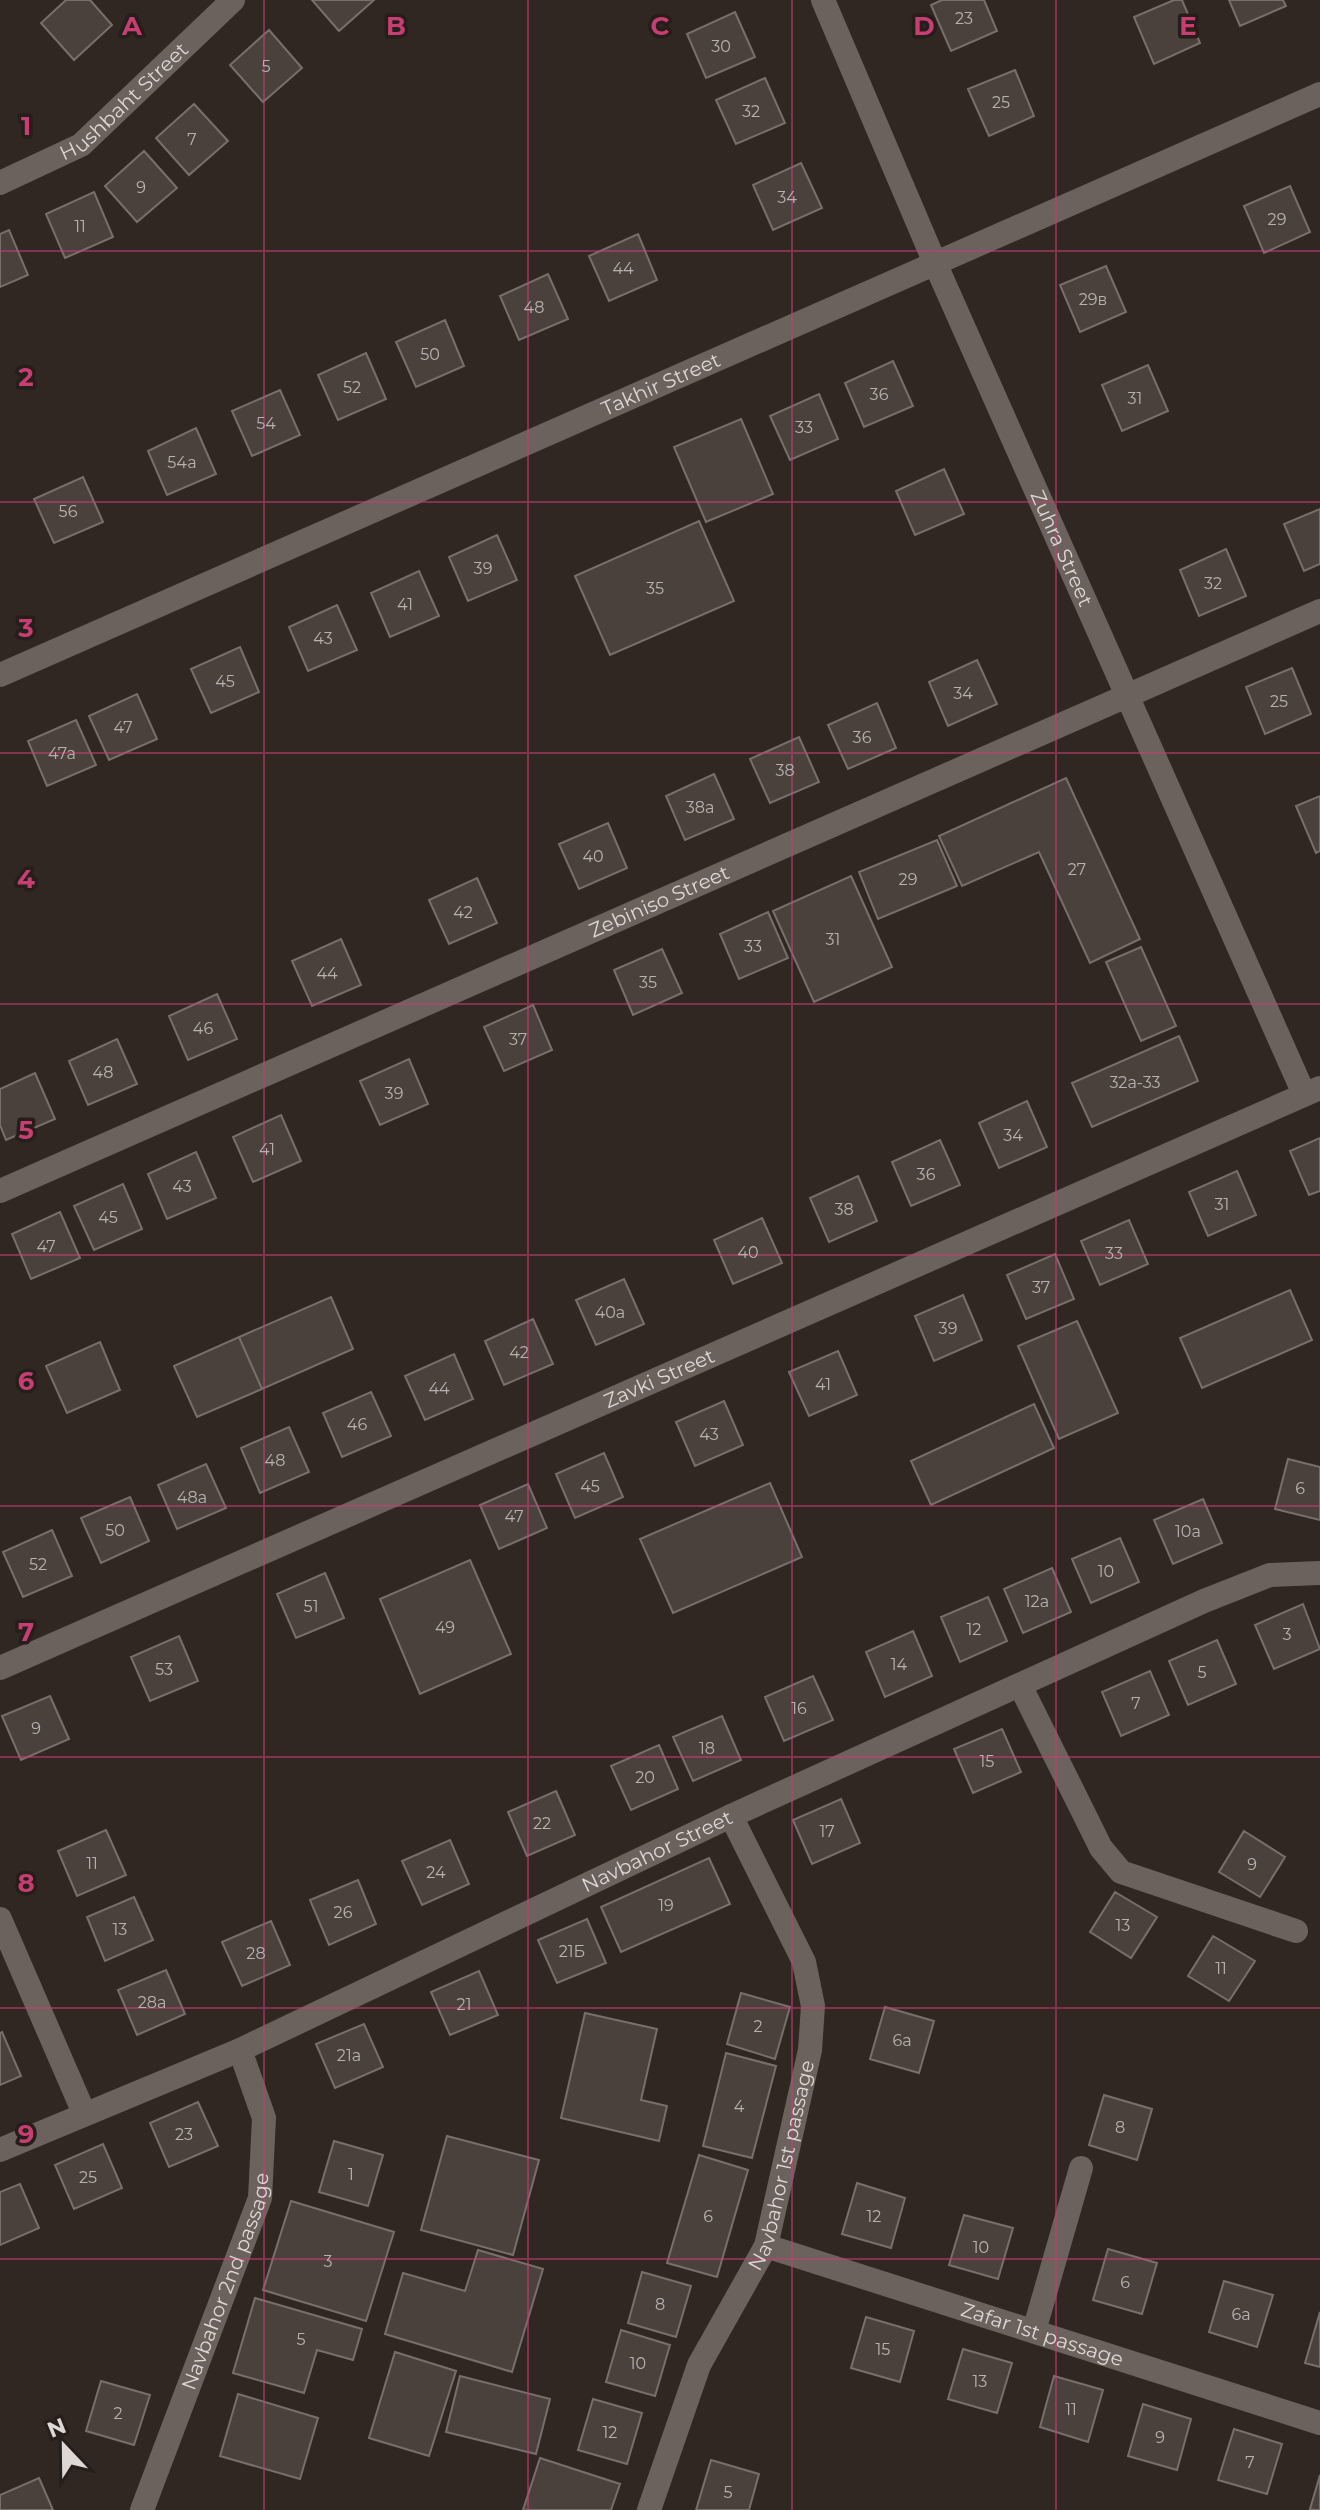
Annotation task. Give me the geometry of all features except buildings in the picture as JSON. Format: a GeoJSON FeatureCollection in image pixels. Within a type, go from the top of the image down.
{"type":"FeatureCollection","features":[{"type":"Feature","properties":{"kind":"street","name":"Hushbaht Street"},"geometry":{"type":"LineString","coordinates":[[0,183],[81,145],[233,0]]}},
{"type":"Feature","properties":{"kind":"street","name":"Zuhra Street"},"geometry":{"type":"LineString","coordinates":[[823,0],[935,263],[1127,695],[1312,1091]]}},
{"type":"Feature","properties":{"kind":"street","name":"Takhir Street"},"geometry":{"type":"LineString","coordinates":[[0,675],[1320,94]]}},
{"type":"Feature","properties":{"kind":"street","name":"Zebiniso Street"},"geometry":{"type":"LineString","coordinates":[[0,1191],[1320,611]]}},
{"type":"Feature","properties":{"kind":"street","name":"Zavki Street"},"geometry":{"type":"LineString","coordinates":[[0,1668],[1312,1091]]}},
{"type":"Feature","properties":{"kind":"street","name":"Navbahor Street"},"geometry":{"type":"LineString","coordinates":[[0,2150],[240,2050],[731,1816],[1204,1601],[1270,1575],[1320,1573]]}},
{"type":"Feature","properties":{"kind":"street"},"geometry":{"type":"LineString","coordinates":[[1020,1685],[1101,1848],[1121,1872],[1296,1931]]}},
{"type":"Feature","properties":{"kind":"street","name":"Navbahor 1st passage"},"geometry":{"type":"LineString","coordinates":[[649,2510],[699,2365],[766,2246],[810,2050],[813,2006],[804,1962],[731,1816]]}},
{"type":"Feature","properties":{"kind":"street"},"geometry":{"type":"LineString","coordinates":[[0,1919],[84,2113]]}},
{"type":"Feature","properties":{"kind":"street","name":"Navbahor 2nd passage"},"geometry":{"type":"LineString","coordinates":[[142,2510],[260,2198],[264,2118],[240,2050]]}},
{"type":"Feature","properties":{"kind":"street"},"geometry":{"type":"LineString","coordinates":[[1034,2331],[1081,2168]]}},
{"type":"Feature","properties":{"kind":"street","name":"Zafar 1st passage"},"geometry":{"type":"LineString","coordinates":[[766,2246],[1320,2423]]}}]}
